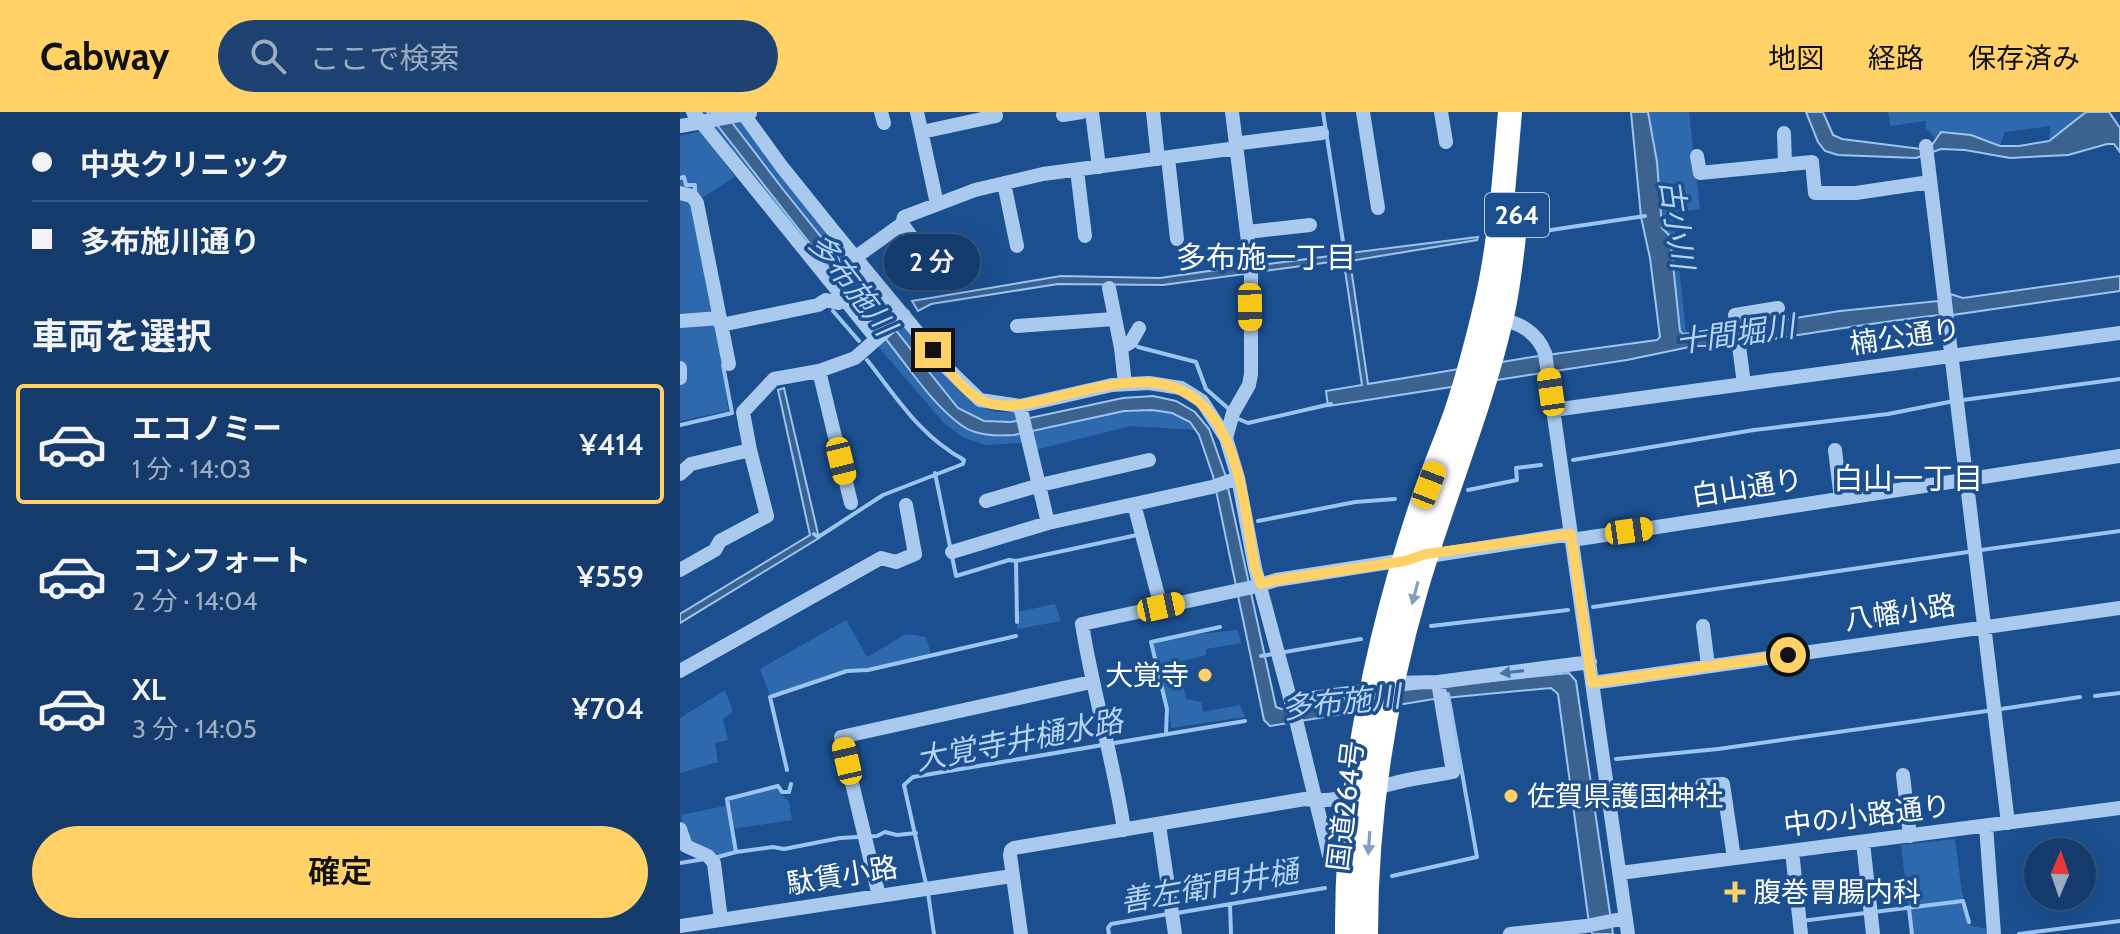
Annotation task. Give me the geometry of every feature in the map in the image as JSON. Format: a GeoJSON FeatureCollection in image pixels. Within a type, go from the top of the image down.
{"type":"FeatureCollection","features":[{"type":"Feature","properties":{"kind":"highway","name":"264"},"geometry":{"type":"LineString","coordinates":[[1493,316],[1510,112]]}},
{"type":"Feature","properties":{"kind":"highway","name":"264"},"geometry":{"type":"LineString","coordinates":[[1493,316],[1517,210],[1527,112]]}},
{"type":"Feature","properties":{"kind":"highway","name":"国道264号"},"geometry":{"type":"LineString","coordinates":[[1347,934],[1357,882],[1365,793],[1382,697],[1416,558],[1473,387],[1493,316]]}},
{"type":"Feature","properties":{"kind":"highway","name":"国道264号"},"geometry":{"type":"LineString","coordinates":[[1357,882],[1366,934]]}},
{"type":"Feature","properties":{"kind":"street"},"geometry":{"type":"LineString","coordinates":[[917,112],[937,204]]}},
{"type":"Feature","properties":{"kind":"street"},"geometry":{"type":"LineString","coordinates":[[922,132],[996,116],[995,112]]}},
{"type":"Feature","properties":{"kind":"street"},"geometry":{"type":"LineString","coordinates":[[1063,115],[1082,112]]}},
{"type":"Feature","properties":{"kind":"street"},"geometry":{"type":"LineString","coordinates":[[1092,112],[1099,167]]}},
{"type":"Feature","properties":{"kind":"street"},"geometry":{"type":"LineString","coordinates":[[1153,112],[1177,239]]}},
{"type":"Feature","properties":{"kind":"street"},"geometry":{"type":"LineString","coordinates":[[1226,438],[1233,413],[1249,385],[1251,374],[1250,272],[1232,112]]}},
{"type":"Feature","properties":{"kind":"street"},"geometry":{"type":"LineString","coordinates":[[1363,112],[1378,208]]}},
{"type":"Feature","properties":{"kind":"street"},"geometry":{"type":"LineString","coordinates":[[1441,112],[1446,142]]}},
{"type":"Feature","properties":{"kind":"street"},"geometry":{"type":"LineString","coordinates":[[680,126],[700,118],[745,114],[782,167],[856,257],[900,318],[980,400],[1022,411],[1125,384],[1149,383],[1181,388],[1202,401],[1226,438],[1257,586],[1279,654],[1329,855]]}},
{"type":"Feature","properties":{"kind":"street"},"geometry":{"type":"LineString","coordinates":[[700,118],[845,300],[878,336]]}},
{"type":"Feature","properties":{"kind":"street"},"geometry":{"type":"LineString","coordinates":[[856,257],[902,224],[904,217],[975,190],[1043,174],[1163,159],[1237,148],[1241,143],[1322,133]]}},
{"type":"Feature","properties":{"kind":"street"},"geometry":{"type":"LineString","coordinates":[[1784,133],[1785,165]]}},
{"type":"Feature","properties":{"kind":"street"},"geometry":{"type":"LineString","coordinates":[[1926,150],[2008,823]]}},
{"type":"Feature","properties":{"kind":"street"},"geometry":{"type":"LineString","coordinates":[[1697,156],[1700,173],[1812,162],[1815,193],[1856,193],[1930,182]]}},
{"type":"Feature","properties":{"kind":"street"},"geometry":{"type":"LineString","coordinates":[[1077,170],[1085,236]]}},
{"type":"Feature","properties":{"kind":"street"},"geometry":{"type":"LineString","coordinates":[[1004,183],[1017,246]]}},
{"type":"Feature","properties":{"kind":"street"},"geometry":{"type":"LineString","coordinates":[[680,193],[692,196],[697,203],[717,321],[729,364]]}},
{"type":"Feature","properties":{"kind":"street"},"geometry":{"type":"LineString","coordinates":[[902,224],[934,267]]}},
{"type":"Feature","properties":{"kind":"street"},"geometry":{"type":"LineString","coordinates":[[1247,232],[1310,225]]}},
{"type":"Feature","properties":{"kind":"street"},"geometry":{"type":"LineString","coordinates":[[1109,288],[1125,384]]}},
{"type":"Feature","properties":{"kind":"street"},"geometry":{"type":"LineString","coordinates":[[680,321],[717,321],[818,305],[826,300],[838,303],[845,300]]}},
{"type":"Feature","properties":{"kind":"street"},"geometry":{"type":"LineString","coordinates":[[1744,384],[1735,315],[1778,308]]}},
{"type":"Feature","properties":{"kind":"street"},"geometry":{"type":"LineString","coordinates":[[1493,316],[1531,331],[1540,340],[1545,353],[1620,873],[1619,919],[1628,934]]}},
{"type":"Feature","properties":{"kind":"street"},"geometry":{"type":"LineString","coordinates":[[680,570],[715,550],[720,541],[767,516],[743,412],[774,379],[819,371],[855,358],[900,318]]}},
{"type":"Feature","properties":{"kind":"street"},"geometry":{"type":"LineString","coordinates":[[1017,326],[1114,319]]}},
{"type":"Feature","properties":{"kind":"street"},"geometry":{"type":"LineString","coordinates":[[1121,348],[1131,342],[1139,328]]}},
{"type":"Feature","properties":{"kind":"street","name":"楠公通り"},"geometry":{"type":"LineString","coordinates":[[1553,410],[2120,333]]}},
{"type":"Feature","properties":{"kind":"street"},"geometry":{"type":"LineString","coordinates":[[680,368],[680,378]]}},
{"type":"Feature","properties":{"kind":"street"},"geometry":{"type":"LineString","coordinates":[[819,371],[851,503]]}},
{"type":"Feature","properties":{"kind":"street"},"geometry":{"type":"LineString","coordinates":[[1022,411],[1048,523]]}},
{"type":"Feature","properties":{"kind":"street"},"geometry":{"type":"LineString","coordinates":[[680,474],[691,464],[750,450]]}},
{"type":"Feature","properties":{"kind":"street"},"geometry":{"type":"LineString","coordinates":[[1835,450],[1841,499]]}},
{"type":"Feature","properties":{"kind":"street","name":"白山通り"},"geometry":{"type":"LineString","coordinates":[[1091,682],[1082,624],[1276,580],[2120,456]]}},
{"type":"Feature","properties":{"kind":"street"},"geometry":{"type":"LineString","coordinates":[[986,501],[1149,460]]}},
{"type":"Feature","properties":{"kind":"street"},"geometry":{"type":"LineString","coordinates":[[952,552],[1048,523],[1234,480]]}},
{"type":"Feature","properties":{"kind":"street"},"geometry":{"type":"LineString","coordinates":[[1134,504],[1161,607]]}},
{"type":"Feature","properties":{"kind":"street"},"geometry":{"type":"LineString","coordinates":[[680,671],[881,558],[896,562],[915,554],[906,505]]}},
{"type":"Feature","properties":{"kind":"street","name":"八幡小路"},"geometry":{"type":"LineString","coordinates":[[1592,683],[2120,608]]}},
{"type":"Feature","properties":{"kind":"street"},"geometry":{"type":"LineString","coordinates":[[1703,626],[1708,666]]}},
{"type":"Feature","properties":{"kind":"street"},"geometry":{"type":"LineString","coordinates":[[1292,703],[1382,697],[1438,682],[1590,662]]}},
{"type":"Feature","properties":{"kind":"street"},"geometry":{"type":"LineString","coordinates":[[879,896],[841,737],[1091,682],[1124,830]]}},
{"type":"Feature","properties":{"kind":"street"},"geometry":{"type":"LineString","coordinates":[[1021,934],[1010,855],[1014,848],[1305,799],[1315,801],[1365,793],[1390,784],[1453,772],[1438,682]]}},
{"type":"Feature","properties":{"kind":"street"},"geometry":{"type":"LineString","coordinates":[[1903,775],[1910,836]]}},
{"type":"Feature","properties":{"kind":"street"},"geometry":{"type":"LineString","coordinates":[[1702,785],[1723,784],[1734,858]]}},
{"type":"Feature","properties":{"kind":"street","name":"中の小路通り"},"geometry":{"type":"LineString","coordinates":[[1620,873],[2120,808]]}},
{"type":"Feature","properties":{"kind":"street"},"geometry":{"type":"LineString","coordinates":[[1159,825],[1175,934]]}},
{"type":"Feature","properties":{"kind":"street"},"geometry":{"type":"LineString","coordinates":[[1986,826],[1994,934]]}},
{"type":"Feature","properties":{"kind":"street"},"geometry":{"type":"LineString","coordinates":[[680,829],[686,846],[710,858],[721,920]]}},
{"type":"Feature","properties":{"kind":"street"},"geometry":{"type":"LineString","coordinates":[[1863,842],[1873,934]]}},
{"type":"Feature","properties":{"kind":"street"},"geometry":{"type":"LineString","coordinates":[[1792,851],[1800,926]]}},
{"type":"Feature","properties":{"kind":"street","name":"駄賃小路"},"geometry":{"type":"LineString","coordinates":[[680,926],[1012,876]]}},
{"type":"Feature","properties":{"kind":"street"},"geometry":{"type":"LineString","coordinates":[[1510,934],[1586,926],[1619,919]]}},
{"type":"Feature","properties":{"kind":"shaded area"},"geometry":{"type":"Polygon","coordinates":[[[700,112],[707,112],[949,414],[996,436],[1136,410],[1161,412],[1181,418],[1196,430],[1131,426],[1035,450],[1025,443],[985,445],[962,437],[944,423],[876,344],[700,112]]]}},
{"type":"Feature","properties":{"kind":"shaded area"},"geometry":{"type":"Polygon","coordinates":[[[724,112],[735,112],[976,405],[996,412],[1015,412],[1019,421],[987,421],[958,408],[724,112]]]}},
{"type":"Feature","properties":{"kind":"shaded area"},"geometry":{"type":"Polygon","coordinates":[[[1648,112],[1689,112],[1700,209],[1673,213],[1686,332],[1683,334],[1662,228],[1657,162],[1648,112]]]}},
{"type":"Feature","properties":{"kind":"shaded area"},"geometry":{"type":"Polygon","coordinates":[[[1888,112],[2086,114],[2049,141],[2050,126],[2005,132],[2000,146],[1941,132],[1935,138],[1926,128],[1926,121],[1890,126],[1888,112]]]}},
{"type":"Feature","properties":{"kind":"shaded area"},"geometry":{"type":"Polygon","coordinates":[[[702,131],[735,177],[695,202],[718,321],[728,411],[680,421],[680,136],[702,131]]]}},
{"type":"Feature","properties":{"kind":"shaded area"},"geometry":{"type":"Polygon","coordinates":[[[1055,604],[1061,621],[1017,629],[1017,612],[1055,604]]]}},
{"type":"Feature","properties":{"kind":"shaded area"},"geometry":{"type":"Polygon","coordinates":[[[846,620],[867,657],[906,634],[926,637],[931,655],[868,671],[847,672],[771,698],[760,669],[846,620]]]}},
{"type":"Feature","properties":{"kind":"shaded area"},"geometry":{"type":"Polygon","coordinates":[[[1238,630],[1241,643],[1206,649],[1206,655],[1179,662],[1186,699],[1201,702],[1203,712],[1240,705],[1245,717],[1171,728],[1169,708],[1152,643],[1179,636],[1238,630]]]}},
{"type":"Feature","properties":{"kind":"shaded area"},"geometry":{"type":"Polygon","coordinates":[[[725,690],[733,712],[723,719],[728,740],[715,743],[718,762],[680,773],[680,718],[725,690]]]}},
{"type":"Feature","properties":{"kind":"shaded area"},"geometry":{"type":"Polygon","coordinates":[[[776,788],[789,802],[792,820],[731,829],[735,851],[715,856],[686,841],[681,815],[725,806],[725,800],[776,788]]]}},
{"type":"Feature","properties":{"kind":"shaded area"},"geometry":{"type":"Polygon","coordinates":[[[1955,839],[1962,892],[1971,926],[1987,929],[1987,934],[1911,934],[1901,845],[1955,839]]]}},
{"type":"Feature","properties":{"kind":"water","name":"多布施川"},"geometry":{"type":"Polygon","coordinates":[[[707,112],[724,112],[958,408],[984,421],[1011,422],[1123,398],[1153,396],[1176,401],[1195,412],[1209,429],[1225,474],[1276,707],[1281,709],[1413,689],[1569,673],[1576,681],[1613,934],[1592,934],[1558,694],[1551,688],[1434,699],[1270,726],[1264,720],[1213,476],[1199,435],[1190,422],[1172,413],[1152,410],[1124,411],[1014,435],[993,435],[967,429],[920,384],[707,112]]]}},
{"type":"Feature","properties":{"kind":"water"},"geometry":{"type":"Polygon","coordinates":[[[1631,112],[1648,112],[1657,162],[1662,228],[1670,236],[1680,331],[1683,334],[1731,327],[1734,346],[1694,346],[1627,360],[1328,406],[1326,391],[1362,385],[1344,263],[1338,261],[1257,272],[1253,266],[1330,256],[1341,245],[1348,245],[1350,253],[1478,237],[1477,240],[1350,261],[1368,384],[1657,340],[1660,337],[1650,258],[1641,217],[1631,112]]]}},
{"type":"Feature","properties":{"kind":"water"},"geometry":{"type":"Polygon","coordinates":[[[1806,112],[1823,112],[1833,135],[1842,139],[1921,149],[1932,145],[1941,132],[1971,135],[2000,146],[2049,141],[2086,112],[2109,112],[2120,128],[2120,152],[2114,144],[2107,144],[2068,155],[2010,158],[1941,149],[1916,158],[1838,155],[1825,151],[1818,142],[1806,112]]]}},
{"type":"Feature","properties":{"kind":"water"},"geometry":{"type":"Polygon","coordinates":[[[1244,266],[1245,274],[1163,285],[1058,284],[931,304],[918,311],[912,301],[1061,276],[1160,278],[1244,266]]]}},
{"type":"Feature","properties":{"kind":"water"},"geometry":{"type":"Polygon","coordinates":[[[2120,276],[2120,291],[1952,315],[1950,294],[1963,298],[2120,276]]]}},
{"type":"Feature","properties":{"kind":"water"},"geometry":{"type":"Polygon","coordinates":[[[1938,301],[1940,315],[1745,343],[1744,326],[1840,311],[1938,301]]]}},
{"type":"Feature","properties":{"kind":"water"},"geometry":{"type":"Polygon","coordinates":[[[784,388],[819,538],[680,623],[680,614],[810,535],[778,390],[784,388]]]}},
{"type":"Feature","properties":{"kind":"waterway"},"geometry":{"type":"LineString","coordinates":[[1323,112],[1344,248]]}},
{"type":"Feature","properties":{"kind":"waterway"},"geometry":{"type":"LineString","coordinates":[[680,178],[684,177],[686,185],[695,185],[695,193]]}},
{"type":"Feature","properties":{"kind":"waterway","name":"古小川"},"geometry":{"type":"LineString","coordinates":[[1544,231],[1645,216]]}},
{"type":"Feature","properties":{"kind":"waterway","name":"多布施川"},"geometry":{"type":"LineString","coordinates":[[833,311],[859,341]]}},
{"type":"Feature","properties":{"kind":"waterway"},"geometry":{"type":"LineString","coordinates":[[1138,347],[1196,362],[1206,389],[1229,409]]}},
{"type":"Feature","properties":{"kind":"waterway"},"geometry":{"type":"LineString","coordinates":[[814,534],[818,537],[883,495],[963,464],[964,460],[922,428],[867,360]]}},
{"type":"Feature","properties":{"kind":"waterway"},"geometry":{"type":"LineString","coordinates":[[680,425],[732,413],[723,365]]}},
{"type":"Feature","properties":{"kind":"waterway"},"geometry":{"type":"LineString","coordinates":[[1963,400],[2120,379]]}},
{"type":"Feature","properties":{"kind":"waterway"},"geometry":{"type":"LineString","coordinates":[[1573,460],[1754,430],[1888,414],[1949,402]]}},
{"type":"Feature","properties":{"kind":"waterway"},"geometry":{"type":"LineString","coordinates":[[1236,418],[1248,423],[1331,404]]}},
{"type":"Feature","properties":{"kind":"waterway"},"geometry":{"type":"LineString","coordinates":[[1468,490],[1517,480],[1516,468],[1541,465]]}},
{"type":"Feature","properties":{"kind":"waterway"},"geometry":{"type":"LineString","coordinates":[[935,473],[956,576],[1009,560],[1016,561],[1017,622]]}},
{"type":"Feature","properties":{"kind":"waterway"},"geometry":{"type":"LineString","coordinates":[[1258,521],[1355,502],[1395,499]]}},
{"type":"Feature","properties":{"kind":"waterway"},"geometry":{"type":"LineString","coordinates":[[1981,550],[2120,531]]}},
{"type":"Feature","properties":{"kind":"waterway"},"geometry":{"type":"LineString","coordinates":[[1016,561],[1137,535]]}},
{"type":"Feature","properties":{"kind":"waterway"},"geometry":{"type":"LineString","coordinates":[[1593,607],[1968,552]]}},
{"type":"Feature","properties":{"kind":"waterway"},"geometry":{"type":"LineString","coordinates":[[1431,626],[1568,610]]}},
{"type":"Feature","properties":{"kind":"waterway"},"geometry":{"type":"LineString","coordinates":[[1166,733],[1167,709],[1151,642],[1220,627]]}},
{"type":"Feature","properties":{"kind":"waterway"},"geometry":{"type":"LineString","coordinates":[[787,770],[770,697],[847,671],[868,670],[1016,636]]}},
{"type":"Feature","properties":{"kind":"waterway"},"geometry":{"type":"LineString","coordinates":[[1261,656],[1361,639]]}},
{"type":"Feature","properties":{"kind":"waterway"},"geometry":{"type":"LineString","coordinates":[[2095,696],[2120,693]]}},
{"type":"Feature","properties":{"kind":"waterway","name":"善左衛門井樋"},"geometry":{"type":"LineString","coordinates":[[1392,876],[1477,857],[1448,694]]}},
{"type":"Feature","properties":{"kind":"waterway"},"geometry":{"type":"LineString","coordinates":[[2001,709],[2080,697]]}},
{"type":"Feature","properties":{"kind":"waterway"},"geometry":{"type":"LineString","coordinates":[[1616,759],[1718,749],[1987,711]]}},
{"type":"Feature","properties":{"kind":"waterway","name":"大覚寺井樋水路"},"geometry":{"type":"LineString","coordinates":[[926,884],[904,785],[913,777],[1245,721]]}},
{"type":"Feature","properties":{"kind":"waterway"},"geometry":{"type":"LineString","coordinates":[[736,852],[727,799],[778,786],[782,792],[789,792],[791,784]]}},
{"type":"Feature","properties":{"kind":"waterway"},"geometry":{"type":"LineString","coordinates":[[714,858],[773,847],[784,849],[840,838],[877,836],[885,832],[897,835],[916,833]]}},
{"type":"Feature","properties":{"kind":"waterway"},"geometry":{"type":"LineString","coordinates":[[680,863],[705,859]]}},
{"type":"Feature","properties":{"kind":"waterway","name":"善左衛門井樋"},"geometry":{"type":"LineString","coordinates":[[1177,913],[1325,888]]}},
{"type":"Feature","properties":{"kind":"waterway","name":"大覚寺井樋水路"},"geometry":{"type":"LineString","coordinates":[[928,893],[934,934]]}},
{"type":"Feature","properties":{"kind":"waterway"},"geometry":{"type":"LineString","coordinates":[[1801,921],[1963,901],[1969,922]]}},
{"type":"Feature","properties":{"kind":"waterway"},"geometry":{"type":"LineString","coordinates":[[1230,904],[1231,934]]}},
{"type":"Feature","properties":{"kind":"waterway"},"geometry":{"type":"LineString","coordinates":[[1909,909],[1912,934]]}},
{"type":"Feature","properties":{"kind":"waterway","name":"善左衛門井樋"},"geometry":{"type":"LineString","coordinates":[[1109,934],[1111,924],[1168,914]]}},
{"type":"Feature","properties":{"kind":"waterway"},"geometry":{"type":"LineString","coordinates":[[2019,934],[2120,921]]}},
{"type":"Feature","properties":{"kind":"place","name":"大覚寺"},"geometry":{"type":"Point","coordinates":[1205,675]}},
{"type":"Feature","properties":{"kind":"place","name":"佐賀県護国神社"},"geometry":{"type":"Point","coordinates":[1511,796]}},
{"type":"Feature","properties":{"kind":"place","name":"腹巻胃腸内科"},"geometry":{"type":"Point","coordinates":[1735,892]}},
{"type":"Feature","properties":{"kind":"district","name":"多布施一丁目"},"geometry":{"type":"Point","coordinates":[1266,257]}},
{"type":"Feature","properties":{"kind":"district","name":"白山一丁目"},"geometry":{"type":"Point","coordinates":[1908,478]}},
{"type":"Feature","properties":{"kind":"route"},"geometry":{"type":"LineString","coordinates":[[933,350],[980,400],[996,404],[1020,406],[1134,383],[1181,388],[1202,401],[1226,438],[1261,584],[1405,561],[1426,554],[1571,534],[1592,683],[1788,655]]}},
{"type":"Feature","properties":{"kind":"water label","name":"十間堀川"},"geometry":{"type":"Point","coordinates":[1735,334]}}]}
